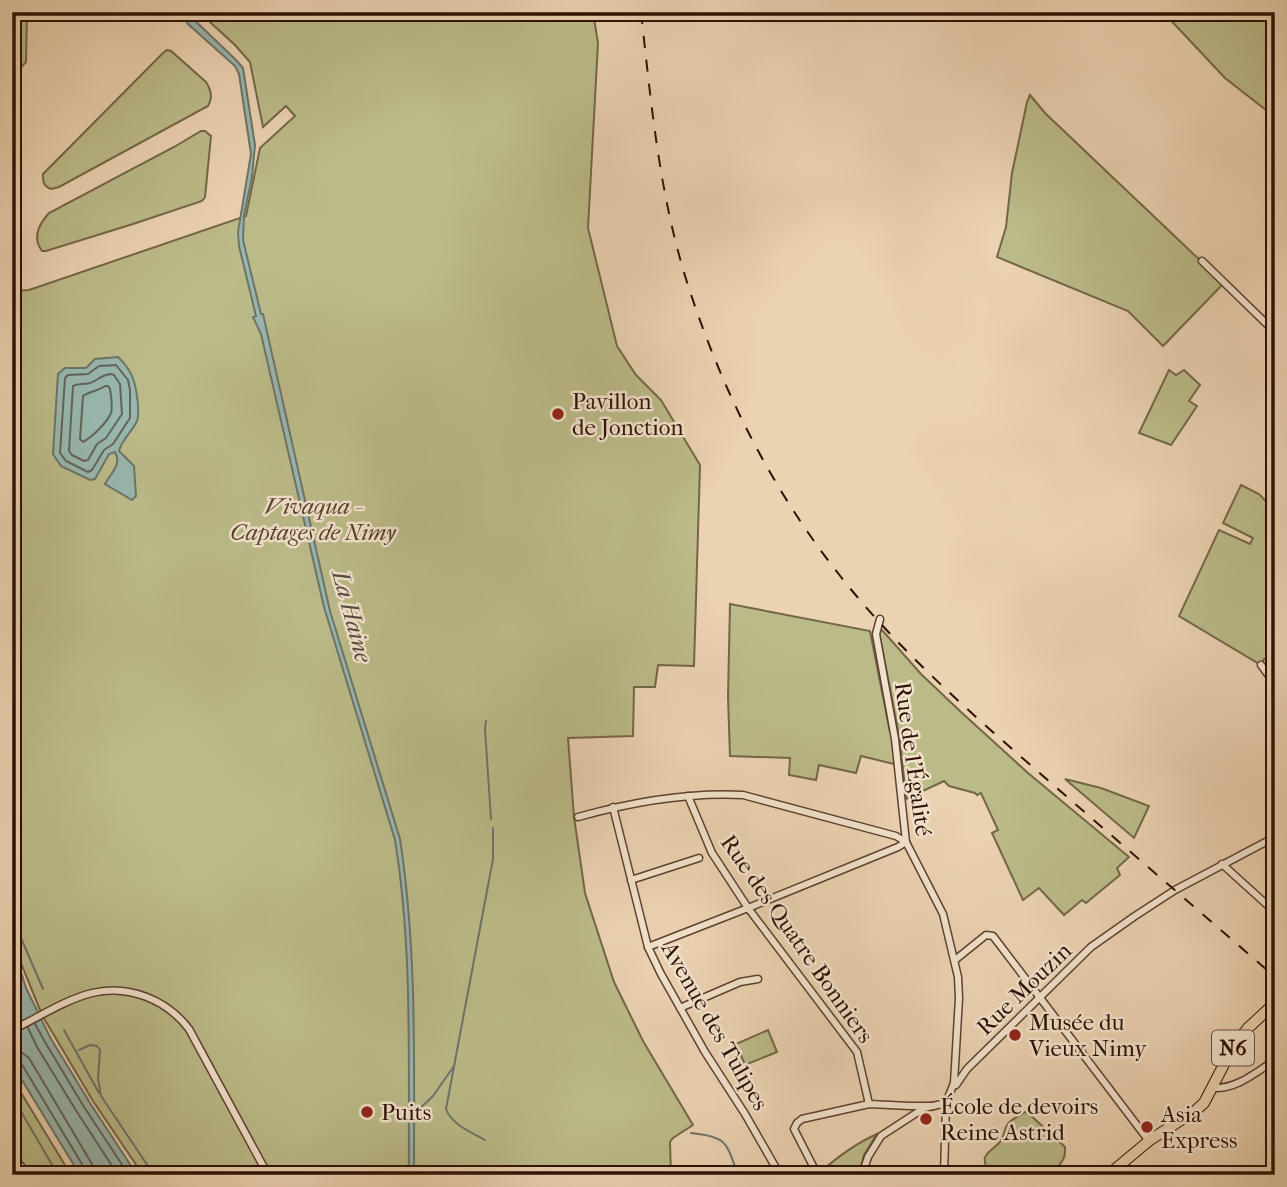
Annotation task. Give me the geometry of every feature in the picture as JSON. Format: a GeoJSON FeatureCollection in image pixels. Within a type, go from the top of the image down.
{"type":"FeatureCollection","features":[{"type":"Feature","properties":{"kind":"main road","name":"N6"},"geometry":{"type":"LineString","coordinates":[[1108,1175],[1149,1141],[1200,1107],[1241,1036],[1275,1003]]}},
{"type":"Feature","properties":{"kind":"main road"},"geometry":{"type":"LineString","coordinates":[[12,1158],[27,1175]]}},
{"type":"Feature","properties":{"kind":"street"},"geometry":{"type":"LineString","coordinates":[[1202,261],[1275,331]]}},
{"type":"Feature","properties":{"kind":"street"},"geometry":{"type":"LineString","coordinates":[[1268,325],[1275,319]]}},
{"type":"Feature","properties":{"kind":"street","name":"Rue de l'Égalité"},"geometry":{"type":"LineString","coordinates":[[880,619],[876,634],[895,739],[906,842],[943,914],[958,977],[954,1083],[946,1103],[945,1174]]}},
{"type":"Feature","properties":{"kind":"street"},"geometry":{"type":"LineString","coordinates":[[1261,665],[1275,684]]}},
{"type":"Feature","properties":{"kind":"street"},"geometry":{"type":"LineString","coordinates":[[578,817],[633,803],[688,796],[743,795],[896,836],[906,842],[648,947]]}},
{"type":"Feature","properties":{"kind":"street","name":"Rue des Quatre Bonniers"},"geometry":{"type":"LineString","coordinates":[[688,796],[712,853],[748,908],[857,1052],[869,1104]]}},
{"type":"Feature","properties":{"kind":"street","name":"Avenue des Tulipes"},"geometry":{"type":"LineString","coordinates":[[613,807],[648,947],[705,1052],[780,1175]]}},
{"type":"Feature","properties":{"kind":"street","name":"Rue Mouzin"},"geometry":{"type":"LineString","coordinates":[[946,1103],[967,1069],[1091,947],[1175,890],[1275,836]]}},
{"type":"Feature","properties":{"kind":"street"},"geometry":{"type":"LineString","coordinates":[[631,880],[699,858]]}},
{"type":"Feature","properties":{"kind":"street"},"geometry":{"type":"LineString","coordinates":[[1222,864],[1275,912]]}},
{"type":"Feature","properties":{"kind":"street"},"geometry":{"type":"LineString","coordinates":[[955,960],[986,935],[990,935],[1149,1141]]}},
{"type":"Feature","properties":{"kind":"street"},"geometry":{"type":"LineString","coordinates":[[680,1008],[740,982],[758,979]]}},
{"type":"Feature","properties":{"kind":"street"},"geometry":{"type":"LineString","coordinates":[[12,1030],[74,999],[91,994],[116,991],[146,996],[168,1008],[184,1022],[195,1039],[268,1175]]}},
{"type":"Feature","properties":{"kind":"street"},"geometry":{"type":"LineString","coordinates":[[1213,1087],[1236,1085],[1275,1060]]}},
{"type":"Feature","properties":{"kind":"street"},"geometry":{"type":"LineString","coordinates":[[813,1175],[814,1168],[795,1132],[795,1125],[802,1119],[869,1104],[910,1106],[946,1103]]}},
{"type":"Feature","properties":{"kind":"street"},"geometry":{"type":"LineString","coordinates":[[863,1175],[868,1157],[881,1136],[917,1112],[933,1105]]}},
{"type":"Feature","properties":{"kind":"green space"},"geometry":{"type":"Polygon","coordinates":[[[13,12],[27,12],[26,62],[12,77],[13,12]]]}},
{"type":"Feature","properties":{"kind":"green space","name":"Vivaqua - Captages de Nimy"},"geometry":{"type":"Polygon","coordinates":[[[199,12],[593,12],[598,43],[588,228],[617,346],[636,375],[661,400],[700,465],[694,666],[658,665],[655,687],[634,687],[633,736],[568,738],[574,817],[585,893],[614,982],[643,1041],[693,1125],[670,1142],[671,1175],[143,1175],[93,1101],[42,1015],[12,941],[12,291],[29,290],[246,216],[260,148],[295,116],[286,106],[263,127],[250,62],[199,12]]]}},
{"type":"Feature","properties":{"kind":"green space"},"geometry":{"type":"Polygon","coordinates":[[[1163,12],[1275,12],[1275,117],[1225,78],[1163,12]]]}},
{"type":"Feature","properties":{"kind":"green space"},"geometry":{"type":"Polygon","coordinates":[[[167,50],[206,82],[211,94],[208,106],[59,187],[46,187],[43,174],[167,50]]]}},
{"type":"Feature","properties":{"kind":"green space"},"geometry":{"type":"Polygon","coordinates":[[[1030,95],[1045,113],[1224,283],[1163,346],[1128,311],[997,257],[1006,227],[1012,173],[1030,95]]]}},
{"type":"Feature","properties":{"kind":"green space"},"geometry":{"type":"Polygon","coordinates":[[[201,131],[211,136],[205,197],[202,201],[42,251],[37,236],[49,213],[201,131]]]}},
{"type":"Feature","properties":{"kind":"green space"},"geometry":{"type":"Polygon","coordinates":[[[1169,370],[1176,375],[1184,370],[1200,385],[1189,401],[1197,406],[1171,445],[1139,433],[1169,370]]]}},
{"type":"Feature","properties":{"kind":"green space"},"geometry":{"type":"Polygon","coordinates":[[[1241,485],[1259,494],[1275,511],[1275,660],[1264,659],[1261,665],[1179,616],[1219,530],[1250,544],[1253,538],[1223,523],[1241,485]]]}},
{"type":"Feature","properties":{"kind":"green space"},"geometry":{"type":"Polygon","coordinates":[[[730,604],[870,631],[890,732],[894,734],[898,765],[861,756],[856,773],[819,765],[816,780],[789,775],[790,758],[730,756],[730,604]]]}},
{"type":"Feature","properties":{"kind":"green space"},"geometry":{"type":"Polygon","coordinates":[[[882,630],[921,674],[961,712],[1028,773],[1129,857],[1117,868],[1120,875],[1086,903],[1082,900],[1064,915],[1039,888],[1023,900],[992,833],[998,830],[981,793],[977,795],[949,786],[944,781],[906,799],[900,741],[879,632],[882,630]]]}},
{"type":"Feature","properties":{"kind":"green space"},"geometry":{"type":"Polygon","coordinates":[[[1065,779],[1101,788],[1149,806],[1134,838],[1065,779]]]}},
{"type":"Feature","properties":{"kind":"green space"},"geometry":{"type":"Polygon","coordinates":[[[768,1030],[777,1052],[745,1065],[736,1044],[768,1030]]]}},
{"type":"Feature","properties":{"kind":"green space"},"geometry":{"type":"Polygon","coordinates":[[[12,1078],[71,1175],[32,1175],[12,1153],[12,1078]]]}},
{"type":"Feature","properties":{"kind":"green space"},"geometry":{"type":"Polygon","coordinates":[[[1025,1112],[1065,1147],[1063,1160],[1049,1172],[1027,1170],[1025,1175],[991,1175],[985,1163],[986,1155],[1000,1142],[1008,1123],[1025,1112]]]}},
{"type":"Feature","properties":{"kind":"green space"},"geometry":{"type":"Polygon","coordinates":[[[877,1134],[864,1155],[859,1175],[817,1175],[846,1152],[877,1134]]]}},
{"type":"Feature","properties":{"kind":"water"},"geometry":{"type":"Polygon","coordinates":[[[180,12],[186,12],[243,68],[255,145],[244,215],[243,240],[263,314],[330,611],[400,839],[412,965],[414,1175],[409,1175],[405,923],[395,840],[324,607],[261,334],[253,317],[256,316],[238,232],[251,154],[239,74],[235,66],[188,24],[180,12]]]}},
{"type":"Feature","properties":{"kind":"water"},"geometry":{"type":"Polygon","coordinates":[[[118,357],[133,378],[138,404],[137,421],[119,451],[134,466],[136,496],[132,500],[105,484],[116,465],[115,452],[109,454],[95,479],[90,480],[61,466],[53,454],[58,374],[65,368],[86,368],[95,359],[118,357]]]}},
{"type":"Feature","properties":{"kind":"water"},"geometry":{"type":"Polygon","coordinates":[[[12,954],[51,1039],[137,1175],[80,1175],[17,1072],[12,1059],[12,954]]]}},
{"type":"Feature","properties":{"kind":"waterway"},"geometry":{"type":"LineString","coordinates":[[12,26],[13,12]]}},
{"type":"Feature","properties":{"kind":"waterway"},"geometry":{"type":"LineString","coordinates":[[486,721],[491,819]]}},
{"type":"Feature","properties":{"kind":"waterway"},"geometry":{"type":"LineString","coordinates":[[485,1140],[457,1124],[446,1109],[493,859],[493,828]]}},
{"type":"Feature","properties":{"kind":"waterway"},"geometry":{"type":"LineString","coordinates":[[12,917],[43,989]]}},
{"type":"Feature","properties":{"kind":"waterway"},"geometry":{"type":"LineString","coordinates":[[64,1030],[99,1093]]}},
{"type":"Feature","properties":{"kind":"waterway"},"geometry":{"type":"LineString","coordinates":[[79,1050],[90,1045],[97,1046],[100,1050],[98,1079],[101,1096],[154,1175]]}},
{"type":"Feature","properties":{"kind":"waterway"},"geometry":{"type":"LineString","coordinates":[[413,1115],[433,1096],[454,1066]]}},
{"type":"Feature","properties":{"kind":"waterway"},"geometry":{"type":"LineString","coordinates":[[12,1096],[58,1175]]}},
{"type":"Feature","properties":{"kind":"waterway"},"geometry":{"type":"LineString","coordinates":[[691,1133],[719,1139],[724,1143],[738,1175]]}},
{"type":"Feature","properties":{"kind":"railway"},"geometry":{"type":"LineString","coordinates":[[641,12],[663,180],[686,279],[732,398],[770,473],[792,508],[841,577],[887,631],[937,681],[1275,977]]}},
{"type":"Feature","properties":{"kind":"place","name":"Pavillon de Jonction"},"geometry":{"type":"Point","coordinates":[558,414]}},
{"type":"Feature","properties":{"kind":"place","name":"Musée du Vieux Nimy"},"geometry":{"type":"Point","coordinates":[1015,1035]}},
{"type":"Feature","properties":{"kind":"place","name":"Puits"},"geometry":{"type":"Point","coordinates":[367,1112]}},
{"type":"Feature","properties":{"kind":"place","name":"École de devoirs Reine Astrid"},"geometry":{"type":"Point","coordinates":[926,1119]}},
{"type":"Feature","properties":{"kind":"place","name":"Asia Express"},"geometry":{"type":"Point","coordinates":[1147,1127]}},
{"type":"Feature","properties":{"kind":"water label","name":"La Haine"},"geometry":{"type":"Point","coordinates":[352,616]}}]}
